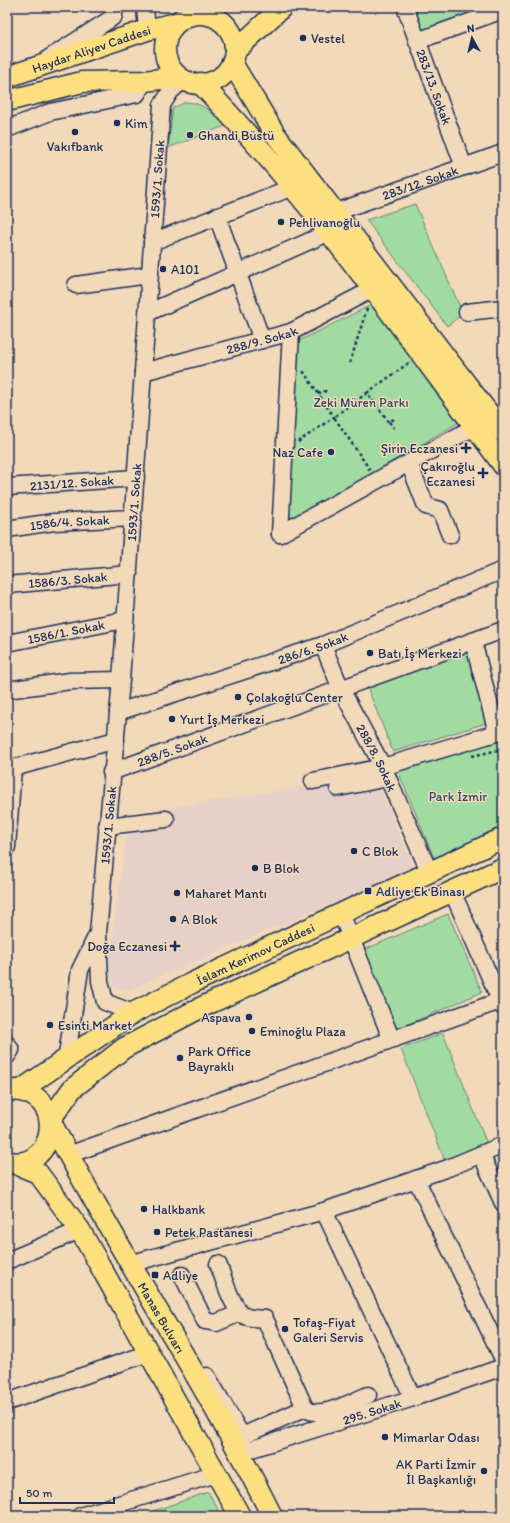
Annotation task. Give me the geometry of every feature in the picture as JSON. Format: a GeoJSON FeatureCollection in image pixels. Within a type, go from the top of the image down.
{"type":"FeatureCollection","features":[{"type":"Feature","properties":{"kind":"main road"},"geometry":{"type":"LineString","coordinates":[[188,80],[212,81],[220,77],[233,57],[282,7]]}},
{"type":"Feature","properties":{"kind":"main road","name":"Haydar Aliyev Caddesi"},"geometry":{"type":"LineString","coordinates":[[7,77],[199,13]]}},
{"type":"Feature","properties":{"kind":"main road"},"geometry":{"type":"LineString","coordinates":[[503,432],[275,134],[233,57],[232,36],[229,29],[223,23],[199,13],[167,38],[165,47],[168,63],[188,80],[293,187],[330,232],[503,465]]}},
{"type":"Feature","properties":{"kind":"main road","name":"Haydar Aliyev Caddesi"},"geometry":{"type":"LineString","coordinates":[[7,101],[52,88],[82,82],[188,80]]}},
{"type":"Feature","properties":{"kind":"main road","name":"İslam Kerimov Caddesi"},"geometry":{"type":"LineString","coordinates":[[14,1091],[66,1061],[133,1013],[429,871],[503,838]]}},
{"type":"Feature","properties":{"kind":"main road","name":"İslam Kerimov Caddesi"},"geometry":{"type":"LineString","coordinates":[[50,1120],[72,1089],[124,1048],[204,1006],[503,868]]}},
{"type":"Feature","properties":{"kind":"main road"},"geometry":{"type":"LineString","coordinates":[[7,1074],[14,1091]]}},
{"type":"Feature","properties":{"kind":"main road","name":"Manas Bulvarı"},"geometry":{"type":"LineString","coordinates":[[14,1091],[32,1094],[40,1100],[47,1110],[50,1120],[84,1185],[211,1402],[241,1444],[272,1516]]}},
{"type":"Feature","properties":{"kind":"main road"},"geometry":{"type":"LineString","coordinates":[[8,1163],[24,1161],[33,1157],[41,1150],[50,1134],[50,1120]]}},
{"type":"Feature","properties":{"kind":"main road"},"geometry":{"type":"LineString","coordinates":[[8,1163],[38,1173],[80,1230],[240,1516]]}},
{"type":"Feature","properties":{"kind":"street"},"geometry":{"type":"LineString","coordinates":[[34,67],[109,20],[114,16],[115,7]]}},
{"type":"Feature","properties":{"kind":"street"},"geometry":{"type":"LineString","coordinates":[[146,7],[147,30]]}},
{"type":"Feature","properties":{"kind":"street","name":"283/13. Sokak"},"geometry":{"type":"LineString","coordinates":[[405,7],[464,167]]}},
{"type":"Feature","properties":{"kind":"street"},"geometry":{"type":"LineString","coordinates":[[417,41],[503,10]]}},
{"type":"Feature","properties":{"kind":"street","name":"1593/1. Sokak"},"geometry":{"type":"LineString","coordinates":[[133,1013],[105,1002],[100,981],[98,934],[111,772],[116,740],[121,680],[124,620],[129,574],[162,105],[170,92],[188,80]]}},
{"type":"Feature","properties":{"kind":"street"},"geometry":{"type":"LineString","coordinates":[[7,130],[50,112],[137,94],[144,81]]}},
{"type":"Feature","properties":{"kind":"street"},"geometry":{"type":"LineString","coordinates":[[50,112],[52,88]]}},
{"type":"Feature","properties":{"kind":"street","name":"283/12. Sokak"},"geometry":{"type":"LineString","coordinates":[[336,212],[503,153]]}},
{"type":"Feature","properties":{"kind":"street"},"geometry":{"type":"LineString","coordinates":[[152,242],[293,187]]}},
{"type":"Feature","properties":{"kind":"street"},"geometry":{"type":"LineString","coordinates":[[217,216],[262,340]]}},
{"type":"Feature","properties":{"kind":"street"},"geometry":{"type":"LineString","coordinates":[[147,313],[330,232]]}},
{"type":"Feature","properties":{"kind":"street"},"geometry":{"type":"LineString","coordinates":[[76,285],[149,275]]}},
{"type":"Feature","properties":{"kind":"street","name":"288/9. Sokak"},"geometry":{"type":"LineString","coordinates":[[143,372],[291,332],[373,289]]}},
{"type":"Feature","properties":{"kind":"street"},"geometry":{"type":"LineString","coordinates":[[467,312],[503,308]]}},
{"type":"Feature","properties":{"kind":"street"},"geometry":{"type":"LineString","coordinates":[[291,332],[280,534],[474,427]]}},
{"type":"Feature","properties":{"kind":"street"},"geometry":{"type":"LineString","coordinates":[[409,463],[426,506],[440,510],[450,535]]}},
{"type":"Feature","properties":{"kind":"street","name":"2131/12. Sokak"},"geometry":{"type":"LineString","coordinates":[[7,488],[136,478]]}},
{"type":"Feature","properties":{"kind":"street","name":"1586/4. Sokak"},"geometry":{"type":"LineString","coordinates":[[7,529],[54,522],[133,518]]}},
{"type":"Feature","properties":{"kind":"street","name":"286/6. Sokak"},"geometry":{"type":"LineString","coordinates":[[118,712],[323,645],[392,614],[503,570]]}},
{"type":"Feature","properties":{"kind":"street","name":"1586/3. Sokak"},"geometry":{"type":"LineString","coordinates":[[7,585],[129,574]]}},
{"type":"Feature","properties":{"kind":"street","name":"1586/1. Sokak"},"geometry":{"type":"LineString","coordinates":[[7,643],[124,620]]}},
{"type":"Feature","properties":{"kind":"street","name":"288/5. Sokak"},"geometry":{"type":"LineString","coordinates":[[111,772],[341,690],[503,630]]}},
{"type":"Feature","properties":{"kind":"street"},"geometry":{"type":"LineString","coordinates":[[338,788],[386,773],[500,732],[473,641]]}},
{"type":"Feature","properties":{"kind":"street","name":"288/8. Sokak"},"geometry":{"type":"LineString","coordinates":[[323,645],[341,690],[386,773],[429,871]]}},
{"type":"Feature","properties":{"kind":"street"},"geometry":{"type":"LineString","coordinates":[[7,690],[70,681],[121,680]]}},
{"type":"Feature","properties":{"kind":"street"},"geometry":{"type":"LineString","coordinates":[[7,847],[10,769],[116,740]]}},
{"type":"Feature","properties":{"kind":"street"},"geometry":{"type":"LineString","coordinates":[[313,781],[386,773]]}},
{"type":"Feature","properties":{"kind":"street"},"geometry":{"type":"LineString","coordinates":[[107,826],[166,819]]}},
{"type":"Feature","properties":{"kind":"street"},"geometry":{"type":"LineString","coordinates":[[68,1155],[390,1038],[501,1000],[452,891]]}},
{"type":"Feature","properties":{"kind":"street"},"geometry":{"type":"LineString","coordinates":[[341,913],[390,1038]]}},
{"type":"Feature","properties":{"kind":"street","name":"1593/1. Sokak"},"geometry":{"type":"LineString","coordinates":[[66,1061],[80,970],[98,934]]}},
{"type":"Feature","properties":{"kind":"street"},"geometry":{"type":"LineString","coordinates":[[7,1044],[11,1050],[7,1056]]}},
{"type":"Feature","properties":{"kind":"street"},"geometry":{"type":"LineString","coordinates":[[140,1261],[324,1211],[416,1179],[503,1145]]}},
{"type":"Feature","properties":{"kind":"street"},"geometry":{"type":"LineString","coordinates":[[481,1154],[503,1203]]}},
{"type":"Feature","properties":{"kind":"street"},"geometry":{"type":"LineString","coordinates":[[416,1179],[503,1358]]}},
{"type":"Feature","properties":{"kind":"street"},"geometry":{"type":"LineString","coordinates":[[84,1185],[97,1194],[106,1204],[140,1261],[241,1444],[305,1408]]}},
{"type":"Feature","properties":{"kind":"street"},"geometry":{"type":"LineString","coordinates":[[324,1211],[413,1398]]}},
{"type":"Feature","properties":{"kind":"street"},"geometry":{"type":"LineString","coordinates":[[7,1261],[80,1230]]}},
{"type":"Feature","properties":{"kind":"street"},"geometry":{"type":"LineString","coordinates":[[218,1264],[240,1313],[249,1318],[265,1318],[305,1408],[314,1413],[323,1413],[367,1392],[374,1410]]}},
{"type":"Feature","properties":{"kind":"street"},"geometry":{"type":"LineString","coordinates":[[182,1275],[205,1321],[216,1323],[240,1313]]}},
{"type":"Feature","properties":{"kind":"street"},"geometry":{"type":"LineString","coordinates":[[7,1402],[149,1353]]}},
{"type":"Feature","properties":{"kind":"street","name":"295. Sokak"},"geometry":{"type":"LineString","coordinates":[[241,1444],[374,1410],[503,1367]]}},
{"type":"Feature","properties":{"kind":"street"},"geometry":{"type":"LineString","coordinates":[[80,1516],[216,1474]]}},
{"type":"Feature","properties":{"kind":"path"},"geometry":{"type":"LineString","coordinates":[[350,363],[373,289]]}},
{"type":"Feature","properties":{"kind":"path"},"geometry":{"type":"LineString","coordinates":[[290,350],[318,394],[378,480]]}},
{"type":"Feature","properties":{"kind":"path"},"geometry":{"type":"LineString","coordinates":[[284,451],[421,355]]}},
{"type":"Feature","properties":{"kind":"path"},"geometry":{"type":"LineString","coordinates":[[318,394],[328,390]]}},
{"type":"Feature","properties":{"kind":"path"},"geometry":{"type":"LineString","coordinates":[[367,393],[394,428]]}},
{"type":"Feature","properties":{"kind":"path"},"geometry":{"type":"LineString","coordinates":[[389,422],[394,419]]}},
{"type":"Feature","properties":{"kind":"shaded area"},"geometry":{"type":"Polygon","coordinates":[[[374,776],[414,868],[128,990],[115,988],[107,975],[130,814],[374,776]]]}},
{"type":"Feature","properties":{"kind":"green space"},"geometry":{"type":"Polygon","coordinates":[[[411,7],[489,7],[420,33],[411,7]]]}},
{"type":"Feature","properties":{"kind":"green space"},"geometry":{"type":"Polygon","coordinates":[[[186,102],[198,104],[208,110],[225,126],[168,148],[173,108],[186,102]]]}},
{"type":"Feature","properties":{"kind":"green space"},"geometry":{"type":"Polygon","coordinates":[[[415,204],[463,314],[447,326],[366,220],[415,204]]]}},
{"type":"Feature","properties":{"kind":"green space","name":"Zeki Müren Parkı"},"geometry":{"type":"Polygon","coordinates":[[[373,304],[459,422],[286,524],[297,342],[373,304]]]}},
{"type":"Feature","properties":{"kind":"green space"},"geometry":{"type":"Polygon","coordinates":[[[466,648],[486,723],[393,752],[366,684],[466,648]]]}},
{"type":"Feature","properties":{"kind":"green space","name":"Park İzmir"},"geometry":{"type":"Polygon","coordinates":[[[503,736],[503,829],[435,860],[396,766],[503,736]]]}},
{"type":"Feature","properties":{"kind":"green space"},"geometry":{"type":"Polygon","coordinates":[[[448,914],[482,992],[395,1030],[361,951],[448,914]]]}},
{"type":"Feature","properties":{"kind":"green space"},"geometry":{"type":"Polygon","coordinates":[[[443,1033],[487,1144],[445,1161],[401,1049],[443,1033]]]}},
{"type":"Feature","properties":{"kind":"green space"},"geometry":{"type":"Polygon","coordinates":[[[208,1492],[222,1516],[139,1516],[208,1492]]]}},
{"type":"Feature","properties":{"kind":"place","name":"Vestel"},"geometry":{"type":"Point","coordinates":[303,38]}},
{"type":"Feature","properties":{"kind":"place","name":"Kim"},"geometry":{"type":"Point","coordinates":[117,123]}},
{"type":"Feature","properties":{"kind":"place","name":"Vakıfbank"},"geometry":{"type":"Point","coordinates":[75,132]}},
{"type":"Feature","properties":{"kind":"place","name":"Ghandi Büstü"},"geometry":{"type":"Point","coordinates":[190,135]}},
{"type":"Feature","properties":{"kind":"place","name":"Pehlivanoğlu"},"geometry":{"type":"Point","coordinates":[281,222]}},
{"type":"Feature","properties":{"kind":"place","name":"A101"},"geometry":{"type":"Point","coordinates":[163,269]}},
{"type":"Feature","properties":{"kind":"place","name":"Şirin Eczanesi"},"geometry":{"type":"Point","coordinates":[466,448]}},
{"type":"Feature","properties":{"kind":"place","name":"Naz Cafe"},"geometry":{"type":"Point","coordinates":[331,452]}},
{"type":"Feature","properties":{"kind":"place","name":"Çakıroğlu Eczanesi"},"geometry":{"type":"Point","coordinates":[483,473]}},
{"type":"Feature","properties":{"kind":"place","name":"Batı İş Merkezi"},"geometry":{"type":"Point","coordinates":[370,653]}},
{"type":"Feature","properties":{"kind":"place","name":"Çolakoğlu Center"},"geometry":{"type":"Point","coordinates":[238,697]}},
{"type":"Feature","properties":{"kind":"place","name":"Yurt İş Merkezi"},"geometry":{"type":"Point","coordinates":[172,719]}},
{"type":"Feature","properties":{"kind":"place","name":"C Blok"},"geometry":{"type":"Point","coordinates":[354,851]}},
{"type":"Feature","properties":{"kind":"place","name":"B Blok"},"geometry":{"type":"Point","coordinates":[255,868]}},
{"type":"Feature","properties":{"kind":"place","name":"Adliye Ek Binası"},"geometry":{"type":"Point","coordinates":[368,891]}},
{"type":"Feature","properties":{"kind":"place","name":"Maharet Mantı"},"geometry":{"type":"Point","coordinates":[177,893]}},
{"type":"Feature","properties":{"kind":"place","name":"A Blok"},"geometry":{"type":"Point","coordinates":[173,919]}},
{"type":"Feature","properties":{"kind":"place","name":"Doğa Eczanesi"},"geometry":{"type":"Point","coordinates":[175,946]}},
{"type":"Feature","properties":{"kind":"place","name":"Aspava"},"geometry":{"type":"Point","coordinates":[249,1017]}},
{"type":"Feature","properties":{"kind":"place","name":"Esinti Market"},"geometry":{"type":"Point","coordinates":[50,1025]}},
{"type":"Feature","properties":{"kind":"place","name":"Eminoğlu Plaza"},"geometry":{"type":"Point","coordinates":[252,1031]}},
{"type":"Feature","properties":{"kind":"place","name":"Park Office Bayraklı"},"geometry":{"type":"Point","coordinates":[180,1058]}},
{"type":"Feature","properties":{"kind":"place","name":"Halkbank"},"geometry":{"type":"Point","coordinates":[144,1209]}},
{"type":"Feature","properties":{"kind":"place","name":"Petek Pastanesi"},"geometry":{"type":"Point","coordinates":[157,1232]}},
{"type":"Feature","properties":{"kind":"place","name":"Adliye"},"geometry":{"type":"Point","coordinates":[155,1275]}},
{"type":"Feature","properties":{"kind":"place","name":"Tofaş-Fiyat Galeri Servis"},"geometry":{"type":"Point","coordinates":[285,1329]}},
{"type":"Feature","properties":{"kind":"place","name":"Mimarlar Odası"},"geometry":{"type":"Point","coordinates":[385,1437]}},
{"type":"Feature","properties":{"kind":"place","name":"AK Parti İzmir İl Başkanlığı"},"geometry":{"type":"Point","coordinates":[484,1471]}}]}
